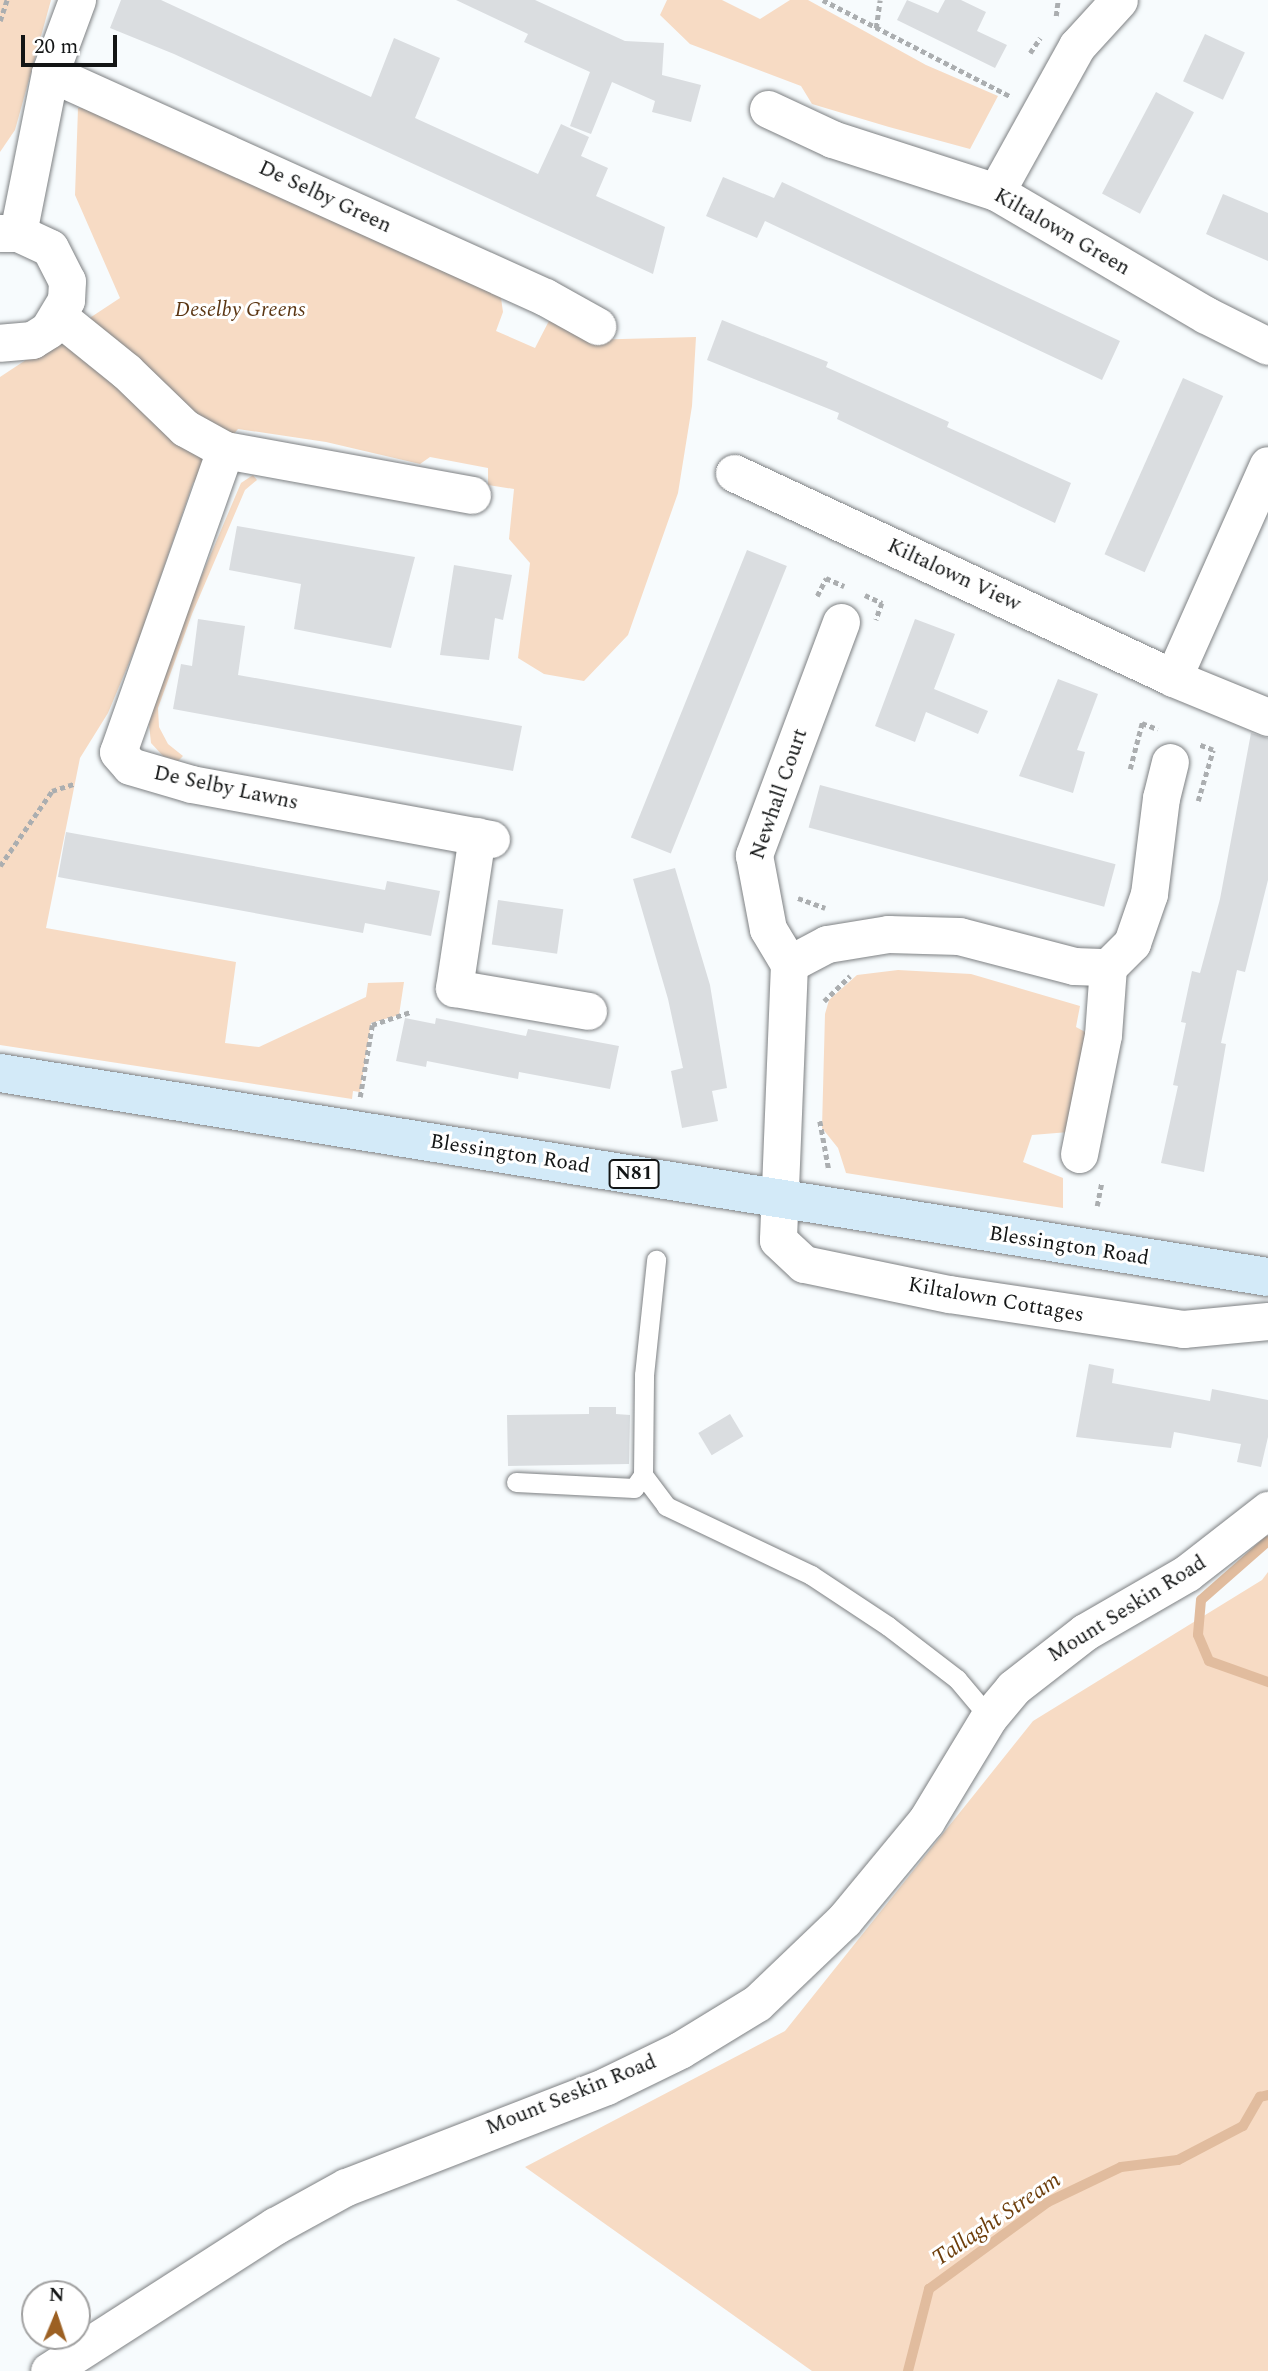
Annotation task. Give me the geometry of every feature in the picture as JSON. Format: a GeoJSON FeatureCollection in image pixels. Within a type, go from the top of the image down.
{"type":"FeatureCollection","features":[{"type":"Feature","properties":{"kind":"main road","name":"Blessington Road"},"geometry":{"type":"LineString","coordinates":[[0,1073],[1268,1277]]}},
{"type":"Feature","properties":{"kind":"street"},"geometry":{"type":"LineString","coordinates":[[0,343],[32,340],[59,317],[67,281],[61,264],[50,248],[9,233],[50,73],[77,0]]}},
{"type":"Feature","properties":{"kind":"street"},"geometry":{"type":"LineString","coordinates":[[996,192],[1077,46],[1119,0]]}},
{"type":"Feature","properties":{"kind":"street","name":"De Selby Green"},"geometry":{"type":"LineString","coordinates":[[50,73],[545,297],[597,326]]}},
{"type":"Feature","properties":{"kind":"street","name":"Kiltalown Green"},"geometry":{"type":"LineString","coordinates":[[768,109],[832,139],[996,192],[1206,316],[1268,346]]}},
{"type":"Feature","properties":{"kind":"street"},"geometry":{"type":"LineString","coordinates":[[59,317],[126,371],[185,428],[225,450],[472,495]]}},
{"type":"Feature","properties":{"kind":"street","name":"De Selby Lawns"},"geometry":{"type":"LineString","coordinates":[[225,450],[118,752],[130,766],[191,784],[484,838],[454,988],[587,1011]]}},
{"type":"Feature","properties":{"kind":"street"},"geometry":{"type":"LineString","coordinates":[[1172,678],[1268,465]]}},
{"type":"Feature","properties":{"kind":"street","name":"Kiltalown View"},"geometry":{"type":"LineString","coordinates":[[734,473],[1172,678],[1268,717]]}},
{"type":"Feature","properties":{"kind":"street","name":"Newhall Court"},"geometry":{"type":"LineString","coordinates":[[789,964],[768,929],[754,855],[841,622]]}},
{"type":"Feature","properties":{"kind":"street"},"geometry":{"type":"LineString","coordinates":[[1079,1154],[1103,1035],[1108,967],[1132,943],[1149,894],[1161,798],[1170,762]]}},
{"type":"Feature","properties":{"kind":"street"},"geometry":{"type":"LineString","coordinates":[[780,1197],[789,964],[827,944],[888,934],[959,936],[1074,966],[1108,967]]}},
{"type":"Feature","properties":{"kind":"street","name":"Kiltalown Cottages"},"geometry":{"type":"LineString","coordinates":[[780,1197],[778,1240],[804,1264],[949,1294],[1183,1329],[1268,1321]]}},
{"type":"Feature","properties":{"kind":"street","name":"Mount Seskin Road"},"geometry":{"type":"LineString","coordinates":[[49,2371],[275,2226],[346,2187],[606,2086],[680,2050],[757,2003],[844,1920],[926,1821],[989,1717],[1043,1662],[1187,1573],[1268,1510]]}},
{"type":"Feature","properties":{"kind":"lane"},"geometry":{"type":"LineString","coordinates":[[516,1482],[634,1488],[643,1475],[644,1376],[656,1260]]}},
{"type":"Feature","properties":{"kind":"lane"},"geometry":{"type":"LineString","coordinates":[[643,1475],[666,1506],[811,1575],[888,1626],[957,1679],[989,1717]]}},
{"type":"Feature","properties":{"kind":"path"},"geometry":{"type":"LineString","coordinates":[[0,21],[7,0]]}},
{"type":"Feature","properties":{"kind":"path"},"geometry":{"type":"LineString","coordinates":[[823,0],[1012,97],[1016,86]]}},
{"type":"Feature","properties":{"kind":"path"},"geometry":{"type":"LineString","coordinates":[[876,28],[880,0]]}},
{"type":"Feature","properties":{"kind":"path"},"geometry":{"type":"LineString","coordinates":[[1055,29],[1058,0]]}},
{"type":"Feature","properties":{"kind":"path"},"geometry":{"type":"LineString","coordinates":[[1026,63],[1036,40],[1045,35]]}},
{"type":"Feature","properties":{"kind":"path"},"geometry":{"type":"LineString","coordinates":[[0,866],[52,791],[74,784]]}},
{"type":"Feature","properties":{"kind":"path"},"geometry":{"type":"LineString","coordinates":[[820,1013],[826,995],[857,971]]}},
{"type":"Feature","properties":{"kind":"path"},"geometry":{"type":"LineString","coordinates":[[359,1109],[372,1025],[410,1012]]}},
{"type":"Feature","properties":{"kind":"path"},"geometry":{"type":"LineString","coordinates":[[820,1117],[824,1163],[834,1178]]}},
{"type":"Feature","properties":{"kind":"green space"},"geometry":{"type":"Polygon","coordinates":[[[0,0],[51,0],[15,130],[0,152],[0,0]]]}},
{"type":"Feature","properties":{"kind":"green space"},"geometry":{"type":"Polygon","coordinates":[[[667,0],[722,0],[760,19],[790,0],[808,0],[926,65],[998,96],[970,149],[889,127],[812,104],[801,86],[690,44],[660,15],[667,0]]]}},
{"type":"Feature","properties":{"kind":"green space","name":"Deselby Greens"},"geometry":{"type":"Polygon","coordinates":[[[78,108],[89,108],[162,144],[500,291],[503,312],[496,331],[535,348],[552,315],[585,340],[696,337],[692,406],[678,493],[628,635],[584,681],[544,674],[518,658],[530,563],[509,539],[514,489],[488,485],[488,468],[430,457],[420,464],[326,442],[238,429],[193,483],[139,639],[108,713],[80,758],[46,928],[236,962],[225,1043],[259,1047],[366,997],[368,983],[404,982],[399,1015],[371,1023],[360,1092],[353,1091],[352,1099],[0,1045],[0,377],[120,298],[75,195],[78,108]]]}},
{"type":"Feature","properties":{"kind":"green space"},"geometry":{"type":"Polygon","coordinates":[[[253,475],[257,480],[245,490],[192,614],[158,708],[159,727],[168,744],[183,756],[178,761],[163,756],[151,743],[149,724],[185,615],[241,483],[253,475]]]}},
{"type":"Feature","properties":{"kind":"green space"},"geometry":{"type":"Polygon","coordinates":[[[898,970],[971,974],[1080,1006],[1076,1027],[1087,1033],[1069,1132],[1032,1135],[1023,1162],[1063,1178],[1063,1208],[846,1173],[838,1148],[822,1128],[825,1014],[829,1000],[857,975],[898,970]]]}},
{"type":"Feature","properties":{"kind":"green space"},"geometry":{"type":"Polygon","coordinates":[[[1268,1572],[1268,2371],[812,2371],[525,2167],[785,2031],[1033,1721],[1262,1580],[1268,1572]]]}},
{"type":"Feature","properties":{"kind":"building"},"geometry":{"type":"Polygon","coordinates":[[[121,0],[161,0],[371,97],[394,38],[440,58],[415,118],[538,174],[561,124],[589,137],[581,156],[608,168],[596,196],[665,227],[653,274],[174,54],[110,28],[121,0]]]}},
{"type":"Feature","properties":{"kind":"building"},"geometry":{"type":"Polygon","coordinates":[[[456,0],[535,0],[625,41],[664,43],[662,75],[701,85],[691,122],[652,112],[655,101],[612,82],[591,134],[570,126],[590,72],[524,42],[528,34],[456,0]]]}},
{"type":"Feature","properties":{"kind":"building"},"geometry":{"type":"Polygon","coordinates":[[[907,0],[938,13],[945,0],[961,0],[986,12],[977,31],[1007,45],[995,68],[897,20],[907,0]]]}},
{"type":"Feature","properties":{"kind":"building"},"geometry":{"type":"Polygon","coordinates":[[[1205,34],[1245,53],[1223,100],[1183,81],[1205,34]]]}},
{"type":"Feature","properties":{"kind":"building"},"geometry":{"type":"Polygon","coordinates":[[[1156,92],[1194,112],[1140,214],[1102,194],[1156,92]]]}},
{"type":"Feature","properties":{"kind":"building"},"geometry":{"type":"Polygon","coordinates":[[[723,177],[774,198],[782,182],[1120,341],[1102,380],[765,221],[757,238],[706,216],[723,177]]]}},
{"type":"Feature","properties":{"kind":"building"},"geometry":{"type":"Polygon","coordinates":[[[1223,194],[1268,213],[1268,261],[1206,234],[1223,194]]]}},
{"type":"Feature","properties":{"kind":"building"},"geometry":{"type":"Polygon","coordinates":[[[722,320],[828,362],[826,367],[949,422],[947,427],[1071,483],[1055,523],[837,419],[839,413],[707,360],[722,320]]]}},
{"type":"Feature","properties":{"kind":"building"},"geometry":{"type":"Polygon","coordinates":[[[1183,378],[1223,396],[1145,572],[1104,554],[1183,378]]]}},
{"type":"Feature","properties":{"kind":"building"},"geometry":{"type":"Polygon","coordinates":[[[237,526],[415,557],[391,648],[294,629],[301,584],[229,570],[237,526]]]}},
{"type":"Feature","properties":{"kind":"building"},"geometry":{"type":"Polygon","coordinates":[[[747,550],[787,566],[671,854],[631,837],[747,550]]]}},
{"type":"Feature","properties":{"kind":"building"},"geometry":{"type":"Polygon","coordinates":[[[454,565],[512,575],[503,620],[495,618],[489,660],[440,655],[454,565]]]}},
{"type":"Feature","properties":{"kind":"building"},"geometry":{"type":"Polygon","coordinates":[[[198,619],[245,626],[238,675],[522,726],[513,771],[173,709],[181,664],[192,666],[198,619]]]}},
{"type":"Feature","properties":{"kind":"building"},"geometry":{"type":"Polygon","coordinates":[[[915,619],[955,634],[934,689],[988,711],[978,734],[926,712],[915,742],[875,726],[915,619]]]}},
{"type":"Feature","properties":{"kind":"building"},"geometry":{"type":"Polygon","coordinates":[[[1058,679],[1098,694],[1077,750],[1085,752],[1073,793],[1019,776],[1058,679]]]}},
{"type":"Feature","properties":{"kind":"building"},"geometry":{"type":"Polygon","coordinates":[[[1251,733],[1268,738],[1268,880],[1245,972],[1237,970],[1221,1043],[1226,1044],[1204,1172],[1161,1163],[1178,1086],[1173,1085],[1186,1023],[1181,1022],[1192,971],[1200,973],[1220,899],[1251,733]]]}},
{"type":"Feature","properties":{"kind":"building"},"geometry":{"type":"Polygon","coordinates":[[[820,785],[1116,864],[1104,907],[809,828],[820,785]]]}},
{"type":"Feature","properties":{"kind":"building"},"geometry":{"type":"Polygon","coordinates":[[[66,832],[385,890],[387,881],[440,891],[431,936],[365,923],[363,933],[58,877],[66,832]]]}},
{"type":"Feature","properties":{"kind":"building"},"geometry":{"type":"Polygon","coordinates":[[[675,868],[710,985],[727,1088],[712,1091],[718,1121],[682,1128],[671,1071],[683,1068],[668,999],[633,879],[675,868]]]}},
{"type":"Feature","properties":{"kind":"building"},"geometry":{"type":"Polygon","coordinates":[[[498,900],[563,909],[557,954],[492,945],[498,900]]]}},
{"type":"Feature","properties":{"kind":"building"},"geometry":{"type":"Polygon","coordinates":[[[405,1018],[435,1024],[436,1018],[526,1036],[528,1029],[619,1046],[610,1089],[519,1072],[518,1079],[427,1061],[426,1067],[396,1061],[405,1018]]]}},
{"type":"Feature","properties":{"kind":"building"},"geometry":{"type":"Polygon","coordinates":[[[1089,1364],[1114,1369],[1112,1383],[1210,1401],[1212,1389],[1268,1400],[1268,1437],[1261,1467],[1237,1462],[1241,1444],[1174,1432],[1171,1448],[1076,1437],[1089,1364]]]}},
{"type":"Feature","properties":{"kind":"building"},"geometry":{"type":"Polygon","coordinates":[[[589,1407],[616,1407],[616,1414],[630,1415],[629,1464],[508,1466],[507,1415],[589,1414],[589,1407]]]}},
{"type":"Feature","properties":{"kind":"building"},"geometry":{"type":"Polygon","coordinates":[[[730,1414],[743,1436],[712,1455],[698,1433],[730,1414]]]}},
{"type":"Feature","properties":{"kind":"waterway","name":"Tallaght Stream"},"geometry":{"type":"LineString","coordinates":[[1268,1541],[1201,1600],[1198,1635],[1209,1661],[1268,1682]]}},
{"type":"Feature","properties":{"kind":"waterway","name":"Tallaght Stream"},"geometry":{"type":"LineString","coordinates":[[908,2371],[929,2289],[1048,2202],[1121,2167],[1178,2160],[1243,2126],[1260,2097],[1268,2095]]}}]}
